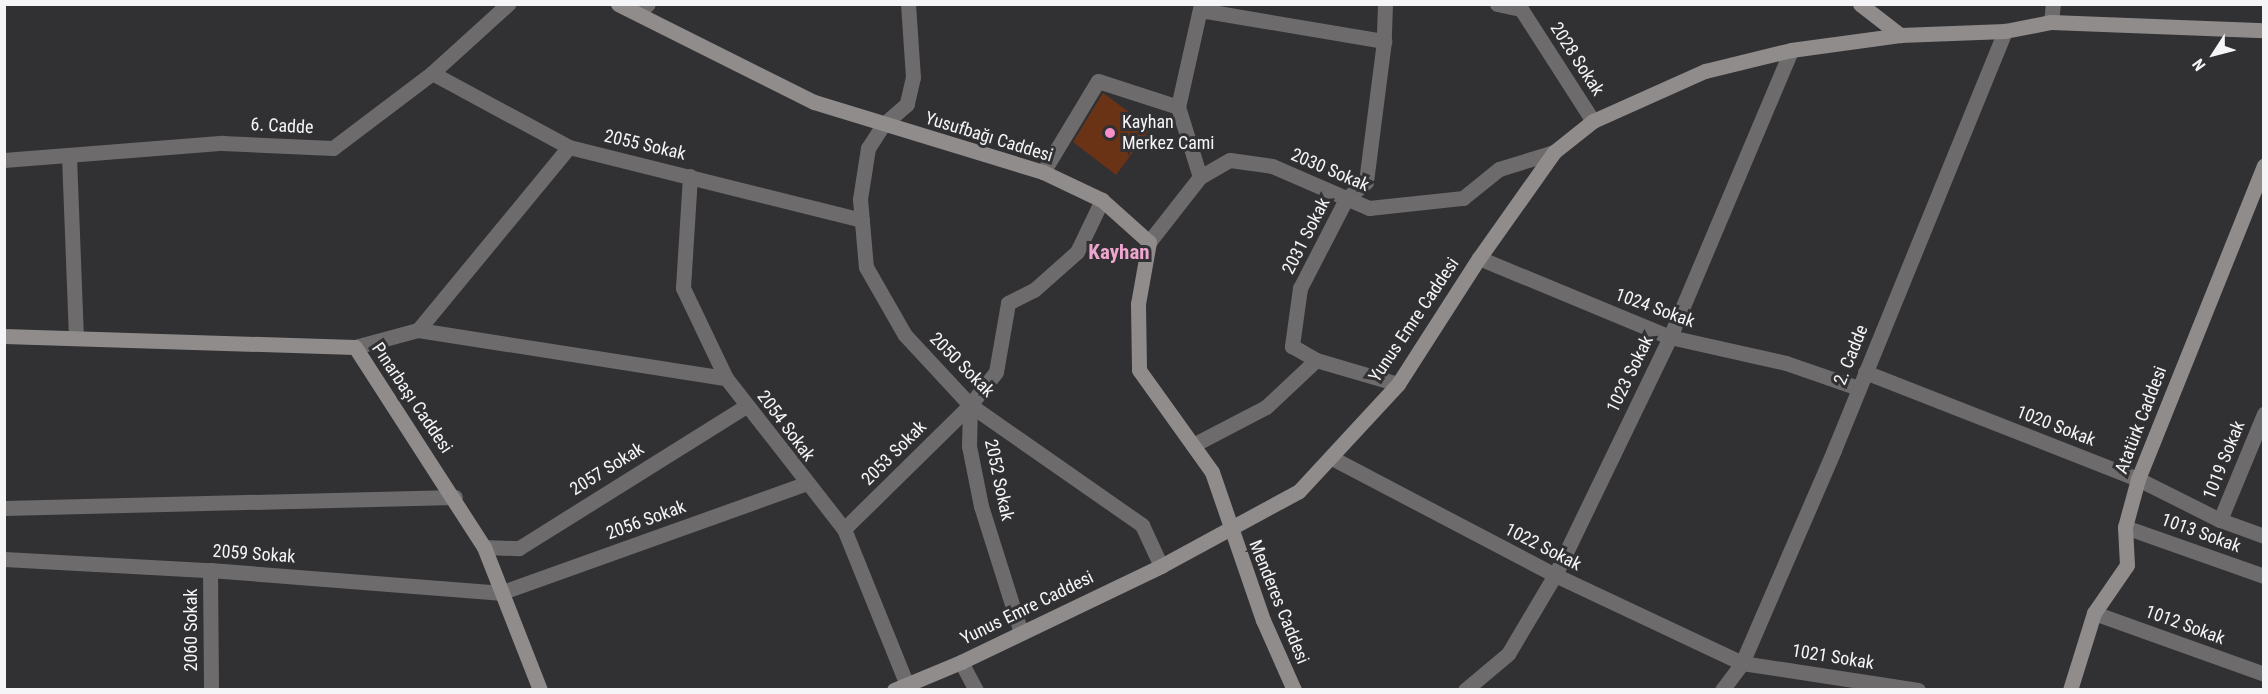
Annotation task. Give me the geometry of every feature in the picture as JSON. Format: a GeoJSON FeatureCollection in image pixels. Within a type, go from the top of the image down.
{"type":"FeatureCollection","features":[{"type":"Feature","properties":{"kind":"street","name":"6. Cadde"},"geometry":{"type":"LineString","coordinates":[[4,160],[222,142],[333,148],[432,73],[508,4]]}},
{"type":"Feature","properties":{"kind":"street","name":"Yusufbağı Caddesi"},"geometry":{"type":"LineString","coordinates":[[618,4],[643,9],[814,102],[883,125],[1043,172],[1102,200],[1149,242]]}},
{"type":"Feature","properties":{"kind":"street","name":"2050 Sokak"},"geometry":{"type":"LineString","coordinates":[[908,4],[913,77],[907,104],[883,125],[868,148],[860,199],[866,267],[905,335],[970,405],[1142,525],[1161,566]]}},
{"type":"Feature","properties":{"kind":"street","name":"2031 Sokak"},"geometry":{"type":"LineString","coordinates":[[1385,4],[1384,41],[1366,182],[1346,199],[1300,288],[1292,346],[1316,360],[1398,384]]}},
{"type":"Feature","properties":{"kind":"street","name":"2028 Sokak"},"geometry":{"type":"LineString","coordinates":[[1497,4],[1521,9],[1593,121]]}},
{"type":"Feature","properties":{"kind":"street"},"geometry":{"type":"LineString","coordinates":[[1860,4],[1900,35]]}},
{"type":"Feature","properties":{"kind":"street"},"geometry":{"type":"LineString","coordinates":[[2050,22],[2053,4]]}},
{"type":"Feature","properties":{"kind":"street"},"geometry":{"type":"LineString","coordinates":[[1200,177],[1178,107],[1200,7],[1384,41]]}},
{"type":"Feature","properties":{"kind":"street","name":"Yunus Emre Caddesi"},"geometry":{"type":"LineString","coordinates":[[900,687],[961,662],[1161,566],[1299,491],[1332,458],[1398,384],[1479,258],[1554,153],[1593,121],[1705,71],[1791,50],[1900,35],[2005,31],[2050,22],[2262,32]]}},
{"type":"Feature","properties":{"kind":"street","name":"2. Cadde"},"geometry":{"type":"LineString","coordinates":[[1722,690],[1742,663],[2005,31]]}},
{"type":"Feature","properties":{"kind":"street","name":"1023 Sokak"},"geometry":{"type":"LineString","coordinates":[[1465,690],[1508,654],[1555,575],[1670,337],[1791,50]]}},
{"type":"Feature","properties":{"kind":"street","name":"2055 Sokak"},"geometry":{"type":"LineString","coordinates":[[432,73],[568,147],[862,220]]}},
{"type":"Feature","properties":{"kind":"street"},"geometry":{"type":"LineString","coordinates":[[1043,172],[1098,81],[1178,107]]}},
{"type":"Feature","properties":{"kind":"street"},"geometry":{"type":"LineString","coordinates":[[418,330],[568,147]]}},
{"type":"Feature","properties":{"kind":"street","name":"2030 Sokak"},"geometry":{"type":"LineString","coordinates":[[1149,242],[1200,177],[1230,160],[1272,166],[1369,208],[1463,198],[1499,169],[1554,153]]}},
{"type":"Feature","properties":{"kind":"street"},"geometry":{"type":"LineString","coordinates":[[69,156],[76,336]]}},
{"type":"Feature","properties":{"kind":"street","name":"Atatürk Caddesi"},"geometry":{"type":"LineString","coordinates":[[2070,690],[2094,613],[2127,565],[2125,527],[2139,478],[2264,165]]}},
{"type":"Feature","properties":{"kind":"street","name":"2054 Sokak"},"geometry":{"type":"LineString","coordinates":[[690,176],[683,288],[726,378],[805,484],[844,529],[900,687]]}},
{"type":"Feature","properties":{"kind":"street"},"geometry":{"type":"LineString","coordinates":[[970,405],[996,372],[1008,303],[1034,290],[1077,252],[1102,200]]}},
{"type":"Feature","properties":{"kind":"street"},"geometry":{"type":"LineString","coordinates":[[1149,242],[1138,304],[1139,370],[1212,472],[1230,529]]}},
{"type":"Feature","properties":{"kind":"street","name":"1024 Sokak"},"geometry":{"type":"LineString","coordinates":[[1479,258],[1670,337],[1786,363],[1858,388]]}},
{"type":"Feature","properties":{"kind":"street"},"geometry":{"type":"LineString","coordinates":[[355,347],[418,330],[726,378]]}},
{"type":"Feature","properties":{"kind":"street","name":"Pınarbaşı Caddesi"},"geometry":{"type":"LineString","coordinates":[[4,336],[76,336],[355,347],[455,496],[484,547],[500,593],[540,690]]}},
{"type":"Feature","properties":{"kind":"street"},"geometry":{"type":"LineString","coordinates":[[1193,445],[1266,407],[1316,360]]}},
{"type":"Feature","properties":{"kind":"street","name":"1020 Sokak"},"geometry":{"type":"LineString","coordinates":[[1865,372],[2139,478],[2220,520],[2264,536]]}},
{"type":"Feature","properties":{"kind":"street","name":"2053 Sokak"},"geometry":{"type":"LineString","coordinates":[[844,529],[970,405]]}},
{"type":"Feature","properties":{"kind":"street","name":"2052 Sokak"},"geometry":{"type":"LineString","coordinates":[[970,405],[969,446],[981,506],[1021,633]]}},
{"type":"Feature","properties":{"kind":"street","name":"2057 Sokak"},"geometry":{"type":"LineString","coordinates":[[484,547],[519,548],[746,406]]}},
{"type":"Feature","properties":{"kind":"street","name":"1019 Sokak"},"geometry":{"type":"LineString","coordinates":[[2220,520],[2258,446],[2264,414]]}},
{"type":"Feature","properties":{"kind":"street","name":"1022 Sokak"},"geometry":{"type":"LineString","coordinates":[[1332,458],[1555,575],[1742,663]]}},
{"type":"Feature","properties":{"kind":"street","name":"2056 Sokak"},"geometry":{"type":"LineString","coordinates":[[500,593],[805,484]]}},
{"type":"Feature","properties":{"kind":"street"},"geometry":{"type":"LineString","coordinates":[[4,508],[455,496]]}},
{"type":"Feature","properties":{"kind":"street","name":"1013 Sokak"},"geometry":{"type":"LineString","coordinates":[[2125,527],[2264,576]]}},
{"type":"Feature","properties":{"kind":"street","name":"Menderes Caddesi"},"geometry":{"type":"LineString","coordinates":[[1230,529],[1263,620],[1294,690]]}},
{"type":"Feature","properties":{"kind":"street","name":"2059 Sokak"},"geometry":{"type":"LineString","coordinates":[[4,559],[210,570],[500,593]]}},
{"type":"Feature","properties":{"kind":"street","name":"2060 Sokak"},"geometry":{"type":"LineString","coordinates":[[210,570],[211,690]]}},
{"type":"Feature","properties":{"kind":"street","name":"1012 Sokak"},"geometry":{"type":"LineString","coordinates":[[2094,613],[2264,674]]}},
{"type":"Feature","properties":{"kind":"street"},"geometry":{"type":"LineString","coordinates":[[961,662],[976,690]]}},
{"type":"Feature","properties":{"kind":"street","name":"1021 Sokak"},"geometry":{"type":"LineString","coordinates":[[1742,663],[1918,690]]}},
{"type":"Feature","properties":{"kind":"building","name":"Kayhan Merkez Cami"},"geometry":{"type":"Polygon","coordinates":[[[1103,93],[1151,128],[1116,175],[1073,142],[1103,93]]]}},
{"type":"Feature","properties":{"kind":"place","name":"Kayhan Merkez Cami"},"geometry":{"type":"Point","coordinates":[1110,133]}},
{"type":"Feature","properties":{"kind":"district","name":"Kayhan"},"geometry":{"type":"Point","coordinates":[1119,252]}}]}
